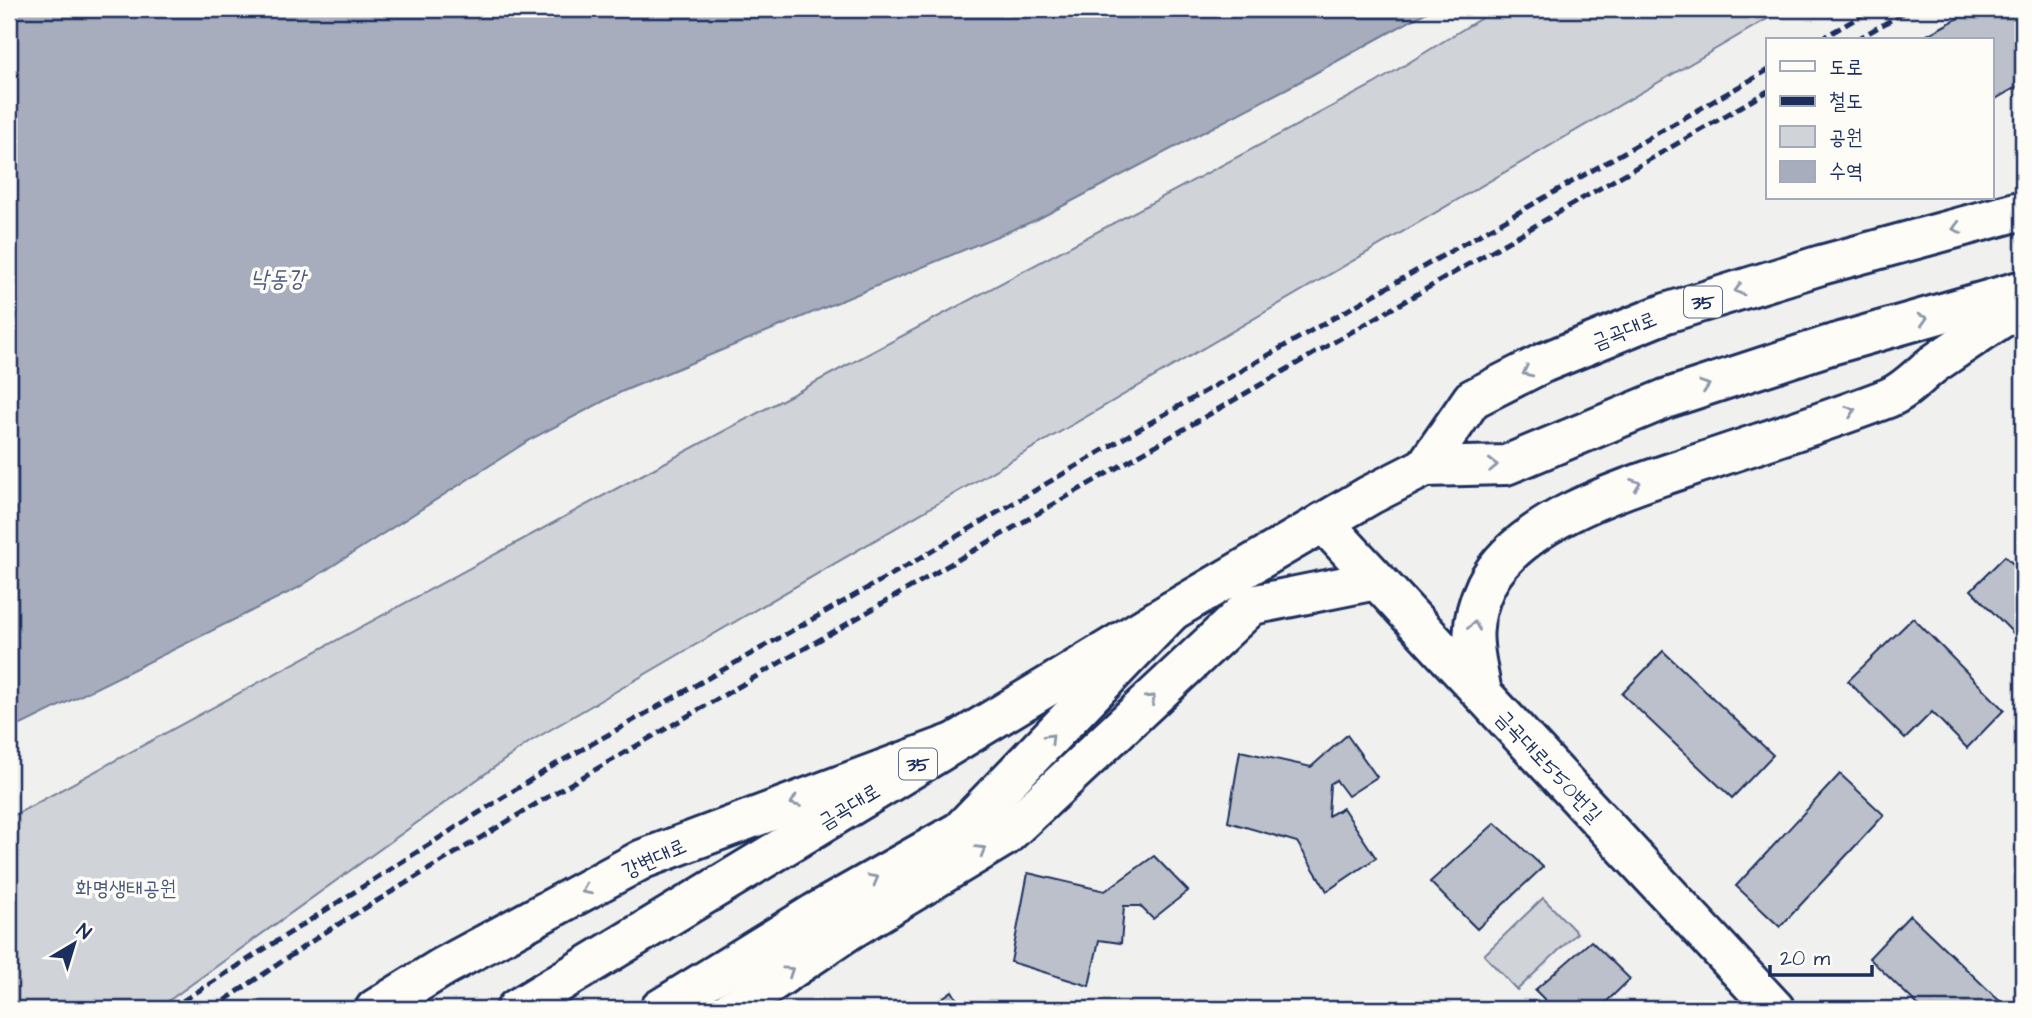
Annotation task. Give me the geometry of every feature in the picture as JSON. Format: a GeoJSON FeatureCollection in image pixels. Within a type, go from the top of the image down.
{"type":"FeatureCollection","features":[{"type":"Feature","properties":{"kind":"main road","name":"금곡대로"},"geometry":{"type":"LineString","coordinates":[[516,1009],[1172,611],[1308,531],[1425,467],[1472,399],[1543,363],[1666,313],[1821,265],[2023,210]]}},
{"type":"Feature","properties":{"kind":"main road","name":"금곡대로"},"geometry":{"type":"LineString","coordinates":[[1425,467],[1506,465],[1665,399],[1828,346],[2023,290]]}},
{"type":"Feature","properties":{"kind":"main road"},"geometry":{"type":"LineString","coordinates":[[1482,693],[1471,633],[1477,610],[1487,584],[1503,560],[1531,536],[1561,518],[1630,485],[1892,396],[2023,303]]}},
{"type":"Feature","properties":{"kind":"main road","name":"금곡대로"},"geometry":{"type":"LineString","coordinates":[[732,1009],[848,932],[1003,837],[1252,604],[1308,531]]}},
{"type":"Feature","properties":{"kind":"main road","name":"금곡대로550번길"},"geometry":{"type":"LineString","coordinates":[[1308,531],[1376,580],[1775,1009]]}},
{"type":"Feature","properties":{"kind":"main road"},"geometry":{"type":"LineString","coordinates":[[1252,604],[1376,580]]}},
{"type":"Feature","properties":{"kind":"main road"},"geometry":{"type":"LineString","coordinates":[[660,1009],[815,913],[960,831],[1172,611]]}},
{"type":"Feature","properties":{"kind":"main road","name":"강변대로"},"geometry":{"type":"LineString","coordinates":[[375,1009],[443,967],[643,859],[951,744]]}},
{"type":"Feature","properties":{"kind":"green space","name":"화명생태공원"},"geometry":{"type":"Polygon","coordinates":[[[1496,9],[1784,9],[531,741],[157,1009],[9,1009],[9,818],[636,478],[1374,84],[1496,9]]]}},
{"type":"Feature","properties":{"kind":"green space"},"geometry":{"type":"Polygon","coordinates":[[[1543,898],[1577,933],[1517,990],[1484,955],[1543,898]]]}},
{"type":"Feature","properties":{"kind":"water","name":"낙동강"},"geometry":{"type":"Polygon","coordinates":[[[9,9],[1432,9],[1036,220],[621,392],[531,439],[298,588],[9,731],[9,9]]]}},
{"type":"Feature","properties":{"kind":"building"},"geometry":{"type":"Polygon","coordinates":[[[1975,9],[2023,9],[2023,83],[1994,100],[1994,38],[1922,38],[1975,9]]]}},
{"type":"Feature","properties":{"kind":"building"},"geometry":{"type":"Polygon","coordinates":[[[2005,556],[2023,574],[2023,643],[1971,590],[2005,556]]]}},
{"type":"Feature","properties":{"kind":"building"},"geometry":{"type":"Polygon","coordinates":[[[1913,618],[2004,710],[1967,748],[1932,712],[1905,739],[1848,681],[1913,618]]]}},
{"type":"Feature","properties":{"kind":"building"},"geometry":{"type":"Polygon","coordinates":[[[1663,651],[1773,755],[1732,798],[1622,694],[1663,651]]]}},
{"type":"Feature","properties":{"kind":"building"},"geometry":{"type":"Polygon","coordinates":[[[1347,735],[1377,777],[1348,796],[1336,780],[1330,784],[1328,816],[1343,808],[1376,858],[1327,891],[1297,842],[1228,822],[1240,751],[1311,767],[1347,735]]]}},
{"type":"Feature","properties":{"kind":"building"},"geometry":{"type":"Polygon","coordinates":[[[1840,774],[1884,815],[1780,927],[1736,886],[1840,774]]]}},
{"type":"Feature","properties":{"kind":"building"},"geometry":{"type":"Polygon","coordinates":[[[1495,823],[1543,867],[1477,929],[1430,882],[1495,823]]]}},
{"type":"Feature","properties":{"kind":"building"},"geometry":{"type":"Polygon","coordinates":[[[1154,856],[1188,891],[1153,919],[1140,906],[1124,906],[1121,943],[1099,940],[1089,986],[1011,962],[1028,873],[1105,891],[1154,856]]]}},
{"type":"Feature","properties":{"kind":"building"},"geometry":{"type":"Polygon","coordinates":[[[1910,915],[2008,1009],[1922,1009],[1869,958],[1910,915]]]}},
{"type":"Feature","properties":{"kind":"building"},"geometry":{"type":"Polygon","coordinates":[[[1591,941],[1630,979],[1599,1009],[1554,1009],[1535,990],[1591,941]]]}},
{"type":"Feature","properties":{"kind":"building"},"geometry":{"type":"Polygon","coordinates":[[[952,991],[963,1009],[927,1009],[952,991]]]}},
{"type":"Feature","properties":{"kind":"railway"},"geometry":{"type":"LineString","coordinates":[[1822,38],[1873,9]]}},
{"type":"Feature","properties":{"kind":"railway"},"geometry":{"type":"LineString","coordinates":[[1859,38],[1910,9]]}},
{"type":"Feature","properties":{"kind":"railway"},"geometry":{"type":"LineString","coordinates":[[170,1009],[551,767],[910,564],[1146,425],[1766,71]]}},
{"type":"Feature","properties":{"kind":"railway"},"geometry":{"type":"LineString","coordinates":[[212,1009],[324,933],[541,801],[1766,92]]}}]}
